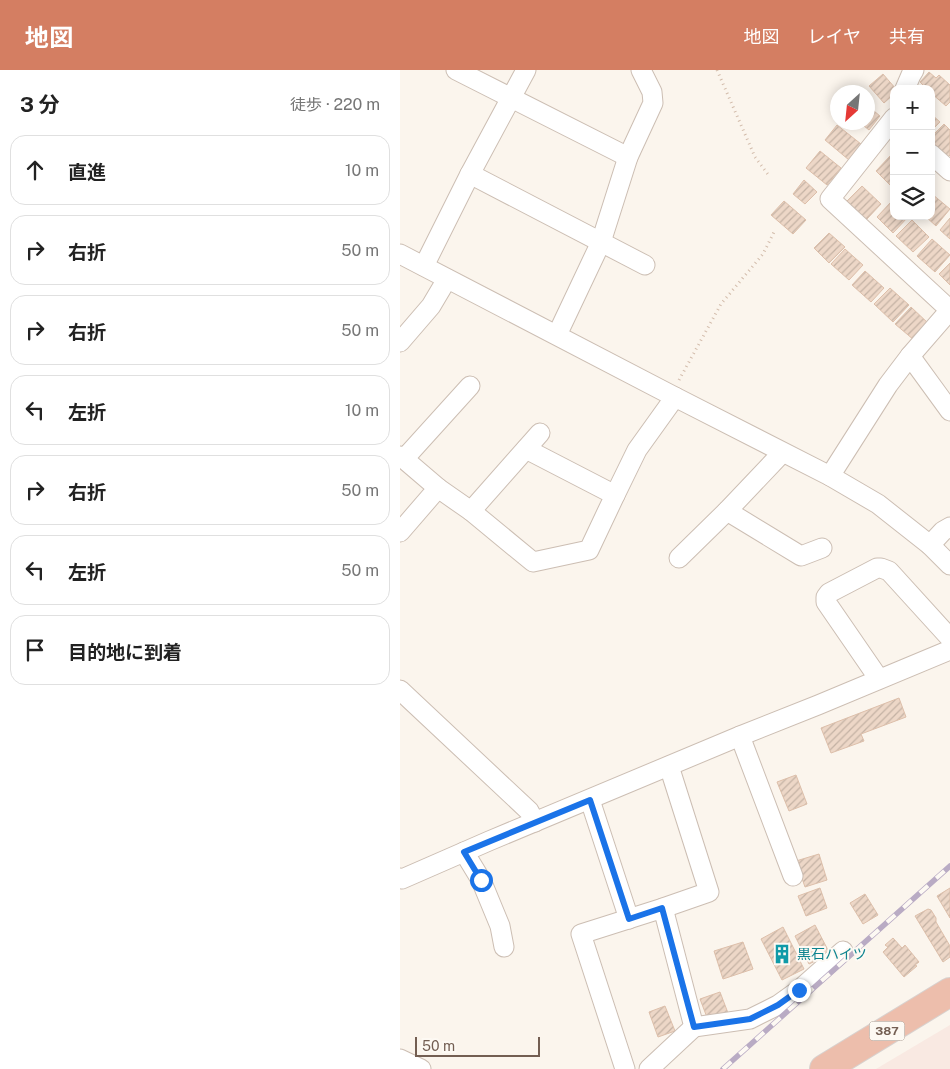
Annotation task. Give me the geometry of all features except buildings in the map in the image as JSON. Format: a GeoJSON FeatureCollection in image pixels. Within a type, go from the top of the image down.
{"type":"FeatureCollection","features":[{"type":"Feature","properties":{"kind":"highway","name":"387"},"geometry":{"type":"LineString","coordinates":[[824,1069],[950,992]]}},
{"type":"Feature","properties":{"kind":"street"},"geometry":{"type":"LineString","coordinates":[[456,70],[628,157]]}},
{"type":"Feature","properties":{"kind":"street"},"geometry":{"type":"LineString","coordinates":[[424,266],[470,174],[526,70]]}},
{"type":"Feature","properties":{"kind":"street"},"geometry":{"type":"LineString","coordinates":[[556,335],[601,242],[628,157],[653,104],[652,92],[641,70]]}},
{"type":"Feature","properties":{"kind":"street"},"geometry":{"type":"LineString","coordinates":[[908,85],[914,70]]}},
{"type":"Feature","properties":{"kind":"street"},"geometry":{"type":"LineString","coordinates":[[830,476],[888,385],[910,356],[950,310],[830,199],[890,123]]}},
{"type":"Feature","properties":{"kind":"street"},"geometry":{"type":"LineString","coordinates":[[935,157],[949,168]]}},
{"type":"Feature","properties":{"kind":"street"},"geometry":{"type":"LineString","coordinates":[[470,174],[645,265]]}},
{"type":"Feature","properties":{"kind":"street"},"geometry":{"type":"LineString","coordinates":[[400,254],[782,453],[830,476],[878,504],[930,545],[950,565]]}},
{"type":"Feature","properties":{"kind":"street"},"geometry":{"type":"LineString","coordinates":[[400,342],[431,306],[447,279]]}},
{"type":"Feature","properties":{"kind":"street"},"geometry":{"type":"LineString","coordinates":[[910,356],[950,411]]}},
{"type":"Feature","properties":{"kind":"street"},"geometry":{"type":"LineString","coordinates":[[470,386],[402,457],[438,488],[471,511],[533,562],[589,550],[637,450],[674,397]]}},
{"type":"Feature","properties":{"kind":"street"},"geometry":{"type":"LineString","coordinates":[[471,511],[540,434]]}},
{"type":"Feature","properties":{"kind":"street"},"geometry":{"type":"LineString","coordinates":[[526,449],[615,495]]}},
{"type":"Feature","properties":{"kind":"street"},"geometry":{"type":"LineString","coordinates":[[679,558],[782,453]]}},
{"type":"Feature","properties":{"kind":"street"},"geometry":{"type":"LineString","coordinates":[[400,532],[438,488]]}},
{"type":"Feature","properties":{"kind":"street"},"geometry":{"type":"LineString","coordinates":[[727,511],[801,556],[822,548]]}},
{"type":"Feature","properties":{"kind":"street"},"geometry":{"type":"LineString","coordinates":[[930,545],[943,531],[950,527]]}},
{"type":"Feature","properties":{"kind":"street"},"geometry":{"type":"LineString","coordinates":[[879,679],[826,602],[826,597],[829,593],[877,568],[885,568],[950,638]]}},
{"type":"Feature","properties":{"kind":"street"},"geometry":{"type":"LineString","coordinates":[[401,880],[740,736],[818,706],[950,650]]}},
{"type":"Feature","properties":{"kind":"street"},"geometry":{"type":"LineString","coordinates":[[400,690],[529,811],[535,822]]}},
{"type":"Feature","properties":{"kind":"street"},"geometry":{"type":"LineString","coordinates":[[740,736],[792,876]]}},
{"type":"Feature","properties":{"kind":"street"},"geometry":{"type":"LineString","coordinates":[[625,1069],[580,934],[709,892],[669,766]]}},
{"type":"Feature","properties":{"kind":"street"},"geometry":{"type":"LineString","coordinates":[[590,800],[629,919]]}},
{"type":"Feature","properties":{"kind":"street"},"geometry":{"type":"LineString","coordinates":[[464,852],[481,880],[500,926],[504,947]]}},
{"type":"Feature","properties":{"kind":"street"},"geometry":{"type":"LineString","coordinates":[[662,908],[694,1027]]}},
{"type":"Feature","properties":{"kind":"street"},"geometry":{"type":"LineString","coordinates":[[649,1069],[694,1027],[750,1019],[778,1005],[799,990],[843,951]]}},
{"type":"Feature","properties":{"kind":"street"},"geometry":{"type":"LineString","coordinates":[[400,1059],[421,1069]]}},
{"type":"Feature","properties":{"kind":"path"},"geometry":{"type":"LineString","coordinates":[[717,70],[756,158],[770,177]]}},
{"type":"Feature","properties":{"kind":"path"},"geometry":{"type":"LineString","coordinates":[[674,397],[677,383],[722,304],[763,254],[775,230]]}},
{"type":"Feature","properties":{"kind":"shaded area"},"geometry":{"type":"Polygon","coordinates":[[[950,1025],[950,1069],[876,1069],[950,1025]]]}},
{"type":"Feature","properties":{"kind":"railway"},"geometry":{"type":"LineString","coordinates":[[723,1069],[950,866]]}},
{"type":"Feature","properties":{"kind":"place","name":"黒石ハイツ"},"geometry":{"type":"Point","coordinates":[782,954]}},
{"type":"Feature","properties":{"kind":"route"},"geometry":{"type":"LineString","coordinates":[[481,880],[464,852],[590,800],[629,919],[662,908],[694,1027],[750,1019],[778,1005],[799,990]]}}]}
